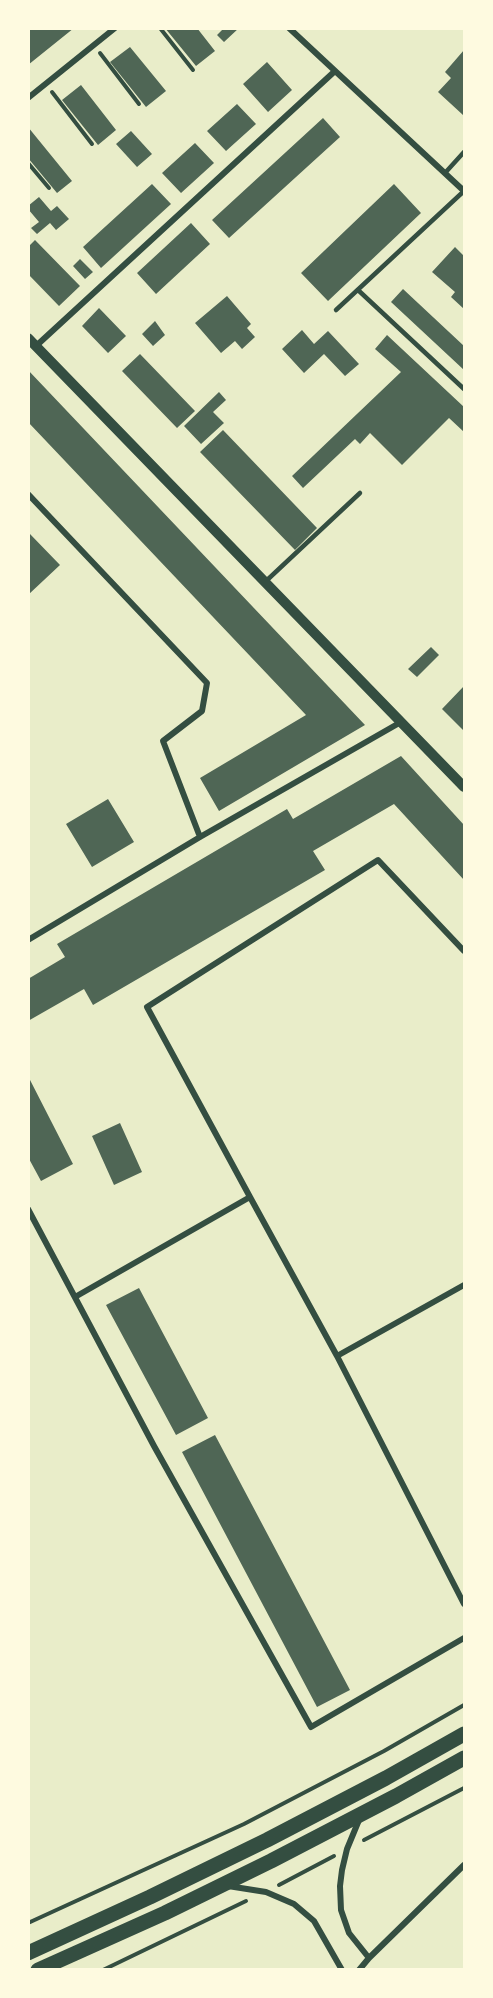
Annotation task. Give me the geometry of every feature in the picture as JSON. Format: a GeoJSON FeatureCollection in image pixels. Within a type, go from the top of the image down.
{"type":"FeatureCollection","features":[{"type":"Feature","properties":{"kind":"main road"},"geometry":{"type":"LineString","coordinates":[[28,1953],[267,1840],[465,1734]]}},
{"type":"Feature","properties":{"kind":"main road"},"geometry":{"type":"LineString","coordinates":[[38,1970],[222,1885],[362,1814],[465,1758]]}},
{"type":"Feature","properties":{"kind":"street"},"geometry":{"type":"LineString","coordinates":[[28,98],[115,28]]}},
{"type":"Feature","properties":{"kind":"street"},"geometry":{"type":"LineString","coordinates":[[289,28],[464,191]]}},
{"type":"Feature","properties":{"kind":"street"},"geometry":{"type":"LineString","coordinates":[[335,71],[32,342],[465,787]]}},
{"type":"Feature","properties":{"kind":"street"},"geometry":{"type":"LineString","coordinates":[[28,494],[207,683],[202,711],[163,741],[200,837]]}},
{"type":"Feature","properties":{"kind":"street"},"geometry":{"type":"LineString","coordinates":[[28,940],[200,837],[401,722]]}},
{"type":"Feature","properties":{"kind":"street"},"geometry":{"type":"LineString","coordinates":[[465,951],[378,860],[147,1007],[337,1356],[465,1604]]}},
{"type":"Feature","properties":{"kind":"street"},"geometry":{"type":"LineString","coordinates":[[75,1297],[250,1197]]}},
{"type":"Feature","properties":{"kind":"street"},"geometry":{"type":"LineString","coordinates":[[28,1209],[160,1456],[311,1727],[465,1638]]}},
{"type":"Feature","properties":{"kind":"street"},"geometry":{"type":"LineString","coordinates":[[337,1356],[465,1285]]}},
{"type":"Feature","properties":{"kind":"street"},"geometry":{"type":"LineString","coordinates":[[362,1814],[347,1849],[339,1886],[341,1910],[349,1933],[369,1958]]}},
{"type":"Feature","properties":{"kind":"street"},"geometry":{"type":"LineString","coordinates":[[359,1970],[465,1864]]}},
{"type":"Feature","properties":{"kind":"street"},"geometry":{"type":"LineString","coordinates":[[222,1885],[266,1892],[294,1904],[314,1922],[342,1970]]}},
{"type":"Feature","properties":{"kind":"lane"},"geometry":{"type":"LineString","coordinates":[[445,173],[465,152]]}},
{"type":"Feature","properties":{"kind":"lane"},"geometry":{"type":"LineString","coordinates":[[336,310],[464,191]]}},
{"type":"Feature","properties":{"kind":"lane"},"geometry":{"type":"LineString","coordinates":[[358,290],[465,389]]}},
{"type":"Feature","properties":{"kind":"lane"},"geometry":{"type":"LineString","coordinates":[[265,582],[360,493]]}},
{"type":"Feature","properties":{"kind":"path"},"geometry":{"type":"LineString","coordinates":[[160,28],[193,70]]}},
{"type":"Feature","properties":{"kind":"path"},"geometry":{"type":"LineString","coordinates":[[94,45],[139,104]]}},
{"type":"Feature","properties":{"kind":"path"},"geometry":{"type":"LineString","coordinates":[[46,84],[92,144]]}},
{"type":"Feature","properties":{"kind":"path"},"geometry":{"type":"LineString","coordinates":[[28,163],[48,188]]}},
{"type":"Feature","properties":{"kind":"path"},"geometry":{"type":"LineString","coordinates":[[28,1923],[244,1824],[384,1751],[465,1705]]}},
{"type":"Feature","properties":{"kind":"path"},"geometry":{"type":"LineString","coordinates":[[103,1970],[266,1892],[465,1788]]}},
{"type":"Feature","properties":{"kind":"building"},"geometry":{"type":"Polygon","coordinates":[[[29,28],[74,28],[28,65],[29,28]]]}},
{"type":"Feature","properties":{"kind":"building"},"geometry":{"type":"Polygon","coordinates":[[[165,28],[197,28],[215,51],[196,66],[165,28]]]}},
{"type":"Feature","properties":{"kind":"building"},"geometry":{"type":"Polygon","coordinates":[[[224,28],[239,28],[224,42],[217,35],[224,28]]]}},
{"type":"Feature","properties":{"kind":"building"},"geometry":{"type":"Polygon","coordinates":[[[130,47],[166,91],[146,107],[110,62],[130,47]]]}},
{"type":"Feature","properties":{"kind":"building"},"geometry":{"type":"Polygon","coordinates":[[[464,50],[463,115],[438,92],[451,78],[445,72],[464,50]]]}},
{"type":"Feature","properties":{"kind":"building"},"geometry":{"type":"Polygon","coordinates":[[[267,62],[292,90],[268,112],[243,84],[267,62]]]}},
{"type":"Feature","properties":{"kind":"building"},"geometry":{"type":"Polygon","coordinates":[[[81,85],[116,130],[98,145],[62,100],[81,85]]]}},
{"type":"Feature","properties":{"kind":"building"},"geometry":{"type":"Polygon","coordinates":[[[237,104],[256,124],[226,151],[207,131],[237,104]]]}},
{"type":"Feature","properties":{"kind":"building"},"geometry":{"type":"Polygon","coordinates":[[[323,118],[340,137],[229,238],[212,220],[323,118]]]}},
{"type":"Feature","properties":{"kind":"building"},"geometry":{"type":"Polygon","coordinates":[[[28,127],[72,181],[57,193],[28,158],[28,127]]]}},
{"type":"Feature","properties":{"kind":"building"},"geometry":{"type":"Polygon","coordinates":[[[131,131],[152,154],[137,167],[116,144],[131,131]]]}},
{"type":"Feature","properties":{"kind":"building"},"geometry":{"type":"Polygon","coordinates":[[[195,143],[214,163],[181,193],[162,173],[195,143]]]}},
{"type":"Feature","properties":{"kind":"building"},"geometry":{"type":"Polygon","coordinates":[[[152,184],[171,204],[101,268],[83,247],[152,184]]]}},
{"type":"Feature","properties":{"kind":"building"},"geometry":{"type":"Polygon","coordinates":[[[394,184],[421,213],[328,301],[301,273],[394,184]]]}},
{"type":"Feature","properties":{"kind":"building"},"geometry":{"type":"Polygon","coordinates":[[[39,197],[51,211],[57,206],[69,219],[56,230],[50,223],[37,234],[31,228],[39,222],[28,206],[39,197]]]}},
{"type":"Feature","properties":{"kind":"building"},"geometry":{"type":"Polygon","coordinates":[[[191,223],[210,244],[156,294],[137,273],[191,223]]]}},
{"type":"Feature","properties":{"kind":"building"},"geometry":{"type":"Polygon","coordinates":[[[35,240],[80,286],[59,306],[28,274],[28,247],[35,240]]]}},
{"type":"Feature","properties":{"kind":"building"},"geometry":{"type":"Polygon","coordinates":[[[455,247],[464,256],[464,309],[451,297],[455,292],[432,272],[455,247]]]}},
{"type":"Feature","properties":{"kind":"building"},"geometry":{"type":"Polygon","coordinates":[[[80,259],[93,272],[85,279],[73,266],[80,259]]]}},
{"type":"Feature","properties":{"kind":"building"},"geometry":{"type":"Polygon","coordinates":[[[403,289],[464,346],[464,370],[391,302],[403,289]]]}},
{"type":"Feature","properties":{"kind":"building"},"geometry":{"type":"Polygon","coordinates":[[[227,296],[251,324],[247,328],[255,337],[242,349],[235,341],[221,353],[195,323],[227,296]]]}},
{"type":"Feature","properties":{"kind":"building"},"geometry":{"type":"Polygon","coordinates":[[[99,308],[126,336],[108,353],[82,326],[99,308]]]}},
{"type":"Feature","properties":{"kind":"building"},"geometry":{"type":"Polygon","coordinates":[[[155,321],[165,335],[153,346],[142,334],[155,321]]]}},
{"type":"Feature","properties":{"kind":"building"},"geometry":{"type":"Polygon","coordinates":[[[302,330],[314,344],[328,331],[359,364],[345,376],[324,354],[304,373],[282,349],[302,330]]]}},
{"type":"Feature","properties":{"kind":"building"},"geometry":{"type":"Polygon","coordinates":[[[387,335],[464,407],[464,432],[449,418],[402,465],[370,433],[360,444],[355,439],[303,488],[292,476],[401,372],[375,349],[387,335]]]}},
{"type":"Feature","properties":{"kind":"building"},"geometry":{"type":"Polygon","coordinates":[[[140,354],[195,411],[177,428],[122,371],[140,354]]]}},
{"type":"Feature","properties":{"kind":"building"},"geometry":{"type":"Polygon","coordinates":[[[28,370],[365,725],[219,811],[200,778],[306,715],[28,422],[28,370]]]}},
{"type":"Feature","properties":{"kind":"building"},"geometry":{"type":"Polygon","coordinates":[[[219,392],[226,400],[213,412],[224,423],[201,444],[184,426],[219,392]]]}},
{"type":"Feature","properties":{"kind":"building"},"geometry":{"type":"Polygon","coordinates":[[[223,430],[317,528],[295,550],[200,452],[223,430]]]}},
{"type":"Feature","properties":{"kind":"building"},"geometry":{"type":"Polygon","coordinates":[[[30,534],[60,565],[28,595],[28,536],[30,534]]]}},
{"type":"Feature","properties":{"kind":"building"},"geometry":{"type":"Polygon","coordinates":[[[431,647],[439,655],[417,677],[408,669],[431,647]]]}},
{"type":"Feature","properties":{"kind":"building"},"geometry":{"type":"Polygon","coordinates":[[[464,686],[464,731],[442,709],[464,686]]]}},
{"type":"Feature","properties":{"kind":"building"},"geometry":{"type":"Polygon","coordinates":[[[401,756],[464,825],[464,880],[394,804],[313,851],[325,870],[93,1005],[84,989],[28,1021],[28,979],[65,957],[57,944],[287,809],[293,819],[401,756]]]}},
{"type":"Feature","properties":{"kind":"building"},"geometry":{"type":"Polygon","coordinates":[[[108,799],[134,842],[92,867],[66,824],[108,799]]]}},
{"type":"Feature","properties":{"kind":"building"},"geometry":{"type":"Polygon","coordinates":[[[28,1076],[73,1164],[41,1181],[28,1157],[28,1076]]]}},
{"type":"Feature","properties":{"kind":"building"},"geometry":{"type":"Polygon","coordinates":[[[120,1123],[142,1172],[114,1185],[92,1136],[120,1123]]]}},
{"type":"Feature","properties":{"kind":"building"},"geometry":{"type":"Polygon","coordinates":[[[139,1288],[208,1418],[176,1435],[106,1305],[139,1288]]]}},
{"type":"Feature","properties":{"kind":"building"},"geometry":{"type":"Polygon","coordinates":[[[215,1435],[350,1690],[317,1707],[182,1452],[215,1435]]]}}]}
